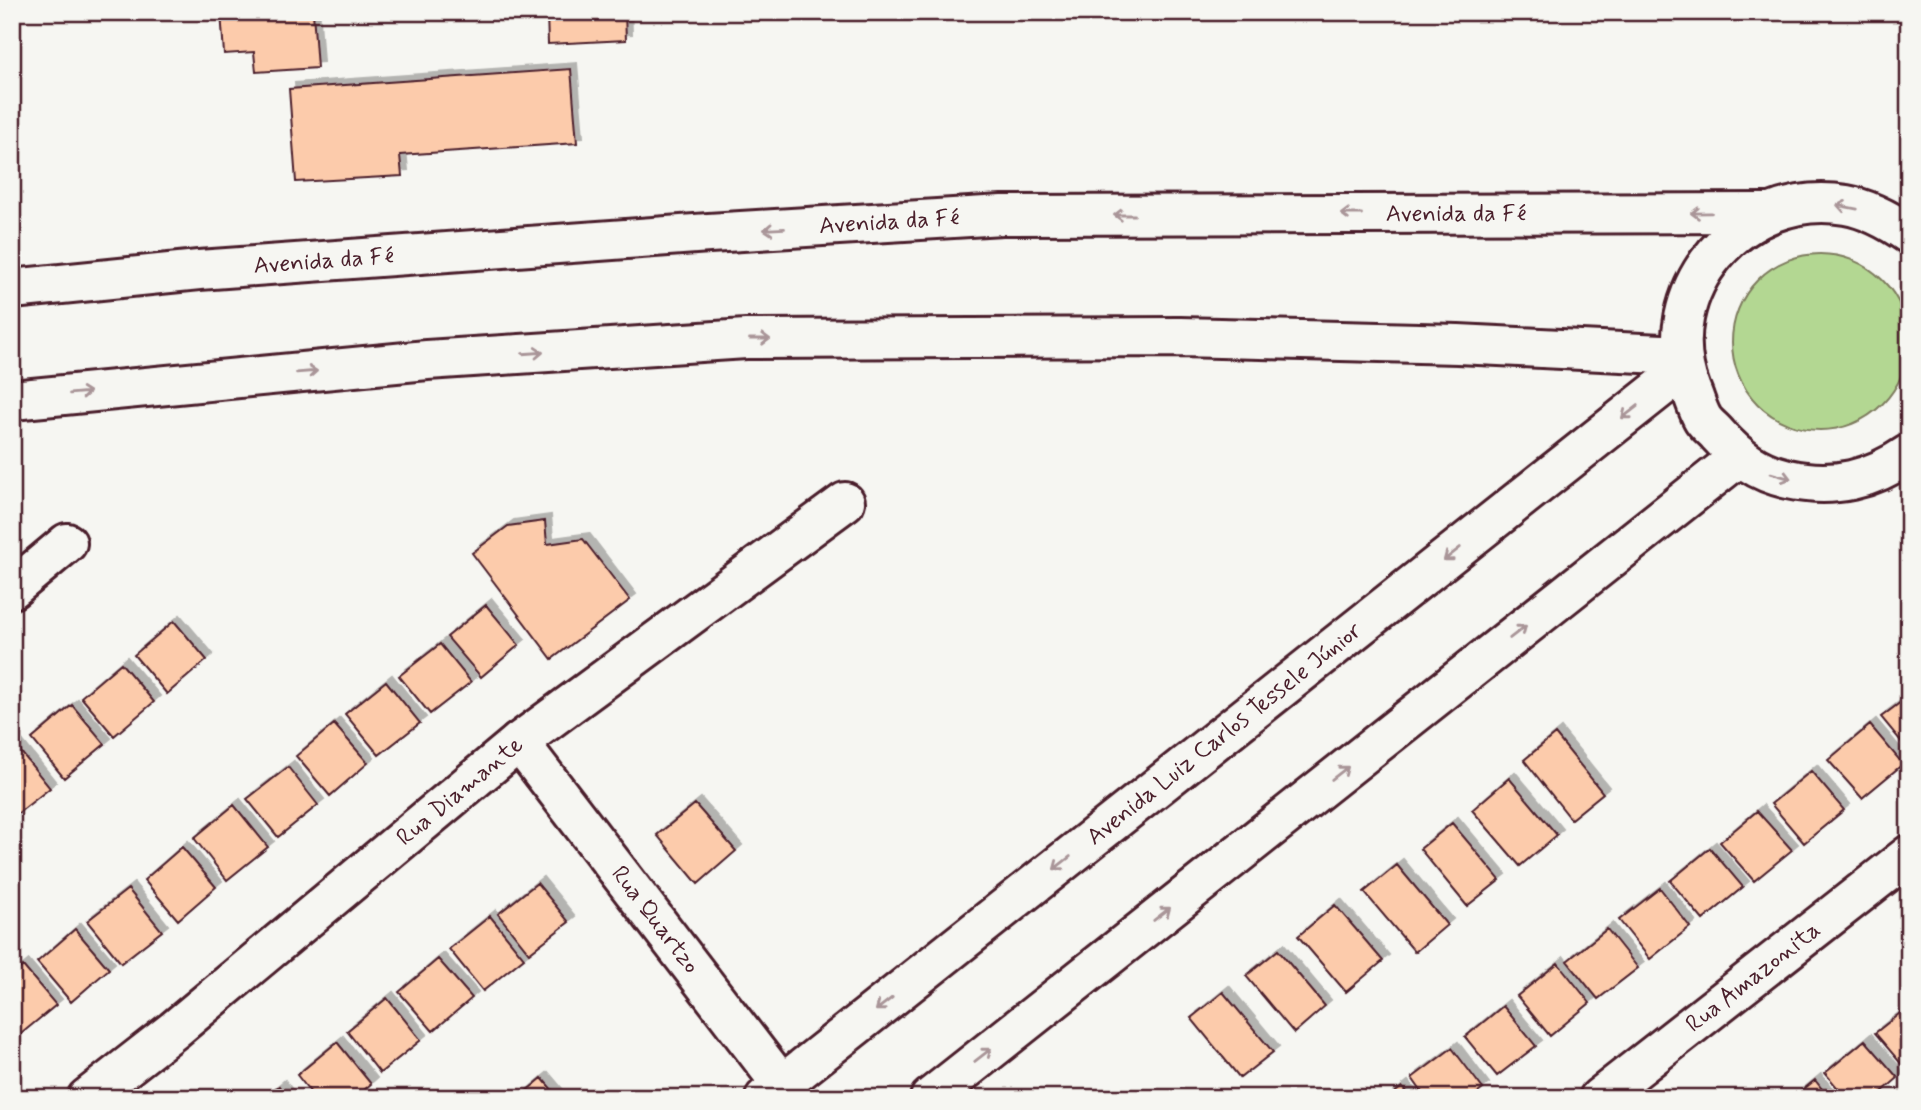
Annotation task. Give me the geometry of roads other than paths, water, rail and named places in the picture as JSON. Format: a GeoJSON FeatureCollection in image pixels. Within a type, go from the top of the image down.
{"type":"FeatureCollection","features":[{"type":"Feature","properties":{"kind":"main road"},"geometry":{"type":"LineString","coordinates":[[1909,234],[1884,217],[1847,205],[1808,204],[1770,213],[1738,231],[1712,255],[1694,286],[1683,318],[1682,363],[1703,419],[1739,457],[1774,475],[1812,484],[1850,481],[1888,468],[1909,454]]}},
{"type":"Feature","properties":{"kind":"main road","name":"Avenida da Fé"},"geometry":{"type":"LineString","coordinates":[[12,289],[213,269],[1002,215],[1770,213]]}},
{"type":"Feature","properties":{"kind":"main road"},"geometry":{"type":"LineString","coordinates":[[12,400],[427,360],[746,339],[1180,337],[1458,344],[1682,363]]}},
{"type":"Feature","properties":{"kind":"main road","name":"Avenida Luiz Carlos Tessele Júnior"},"geometry":{"type":"LineString","coordinates":[[780,1093],[1682,363]]}},
{"type":"Feature","properties":{"kind":"main road"},"geometry":{"type":"LineString","coordinates":[[930,1098],[1739,457]]}},
{"type":"Feature","properties":{"kind":"main road","name":"Rua Diamante"},"geometry":{"type":"LineString","coordinates":[[87,1098],[184,1021],[519,742],[845,502]]}},
{"type":"Feature","properties":{"kind":"main road"},"geometry":{"type":"LineString","coordinates":[[12,589],[68,543]]}},
{"type":"Feature","properties":{"kind":"main road","name":"Rua Quartzo"},"geometry":{"type":"LineString","coordinates":[[519,742],[780,1093]]}},
{"type":"Feature","properties":{"kind":"main road","name":"Rua Amazonita"},"geometry":{"type":"LineString","coordinates":[[1599,1098],[1909,855]]}}]}
